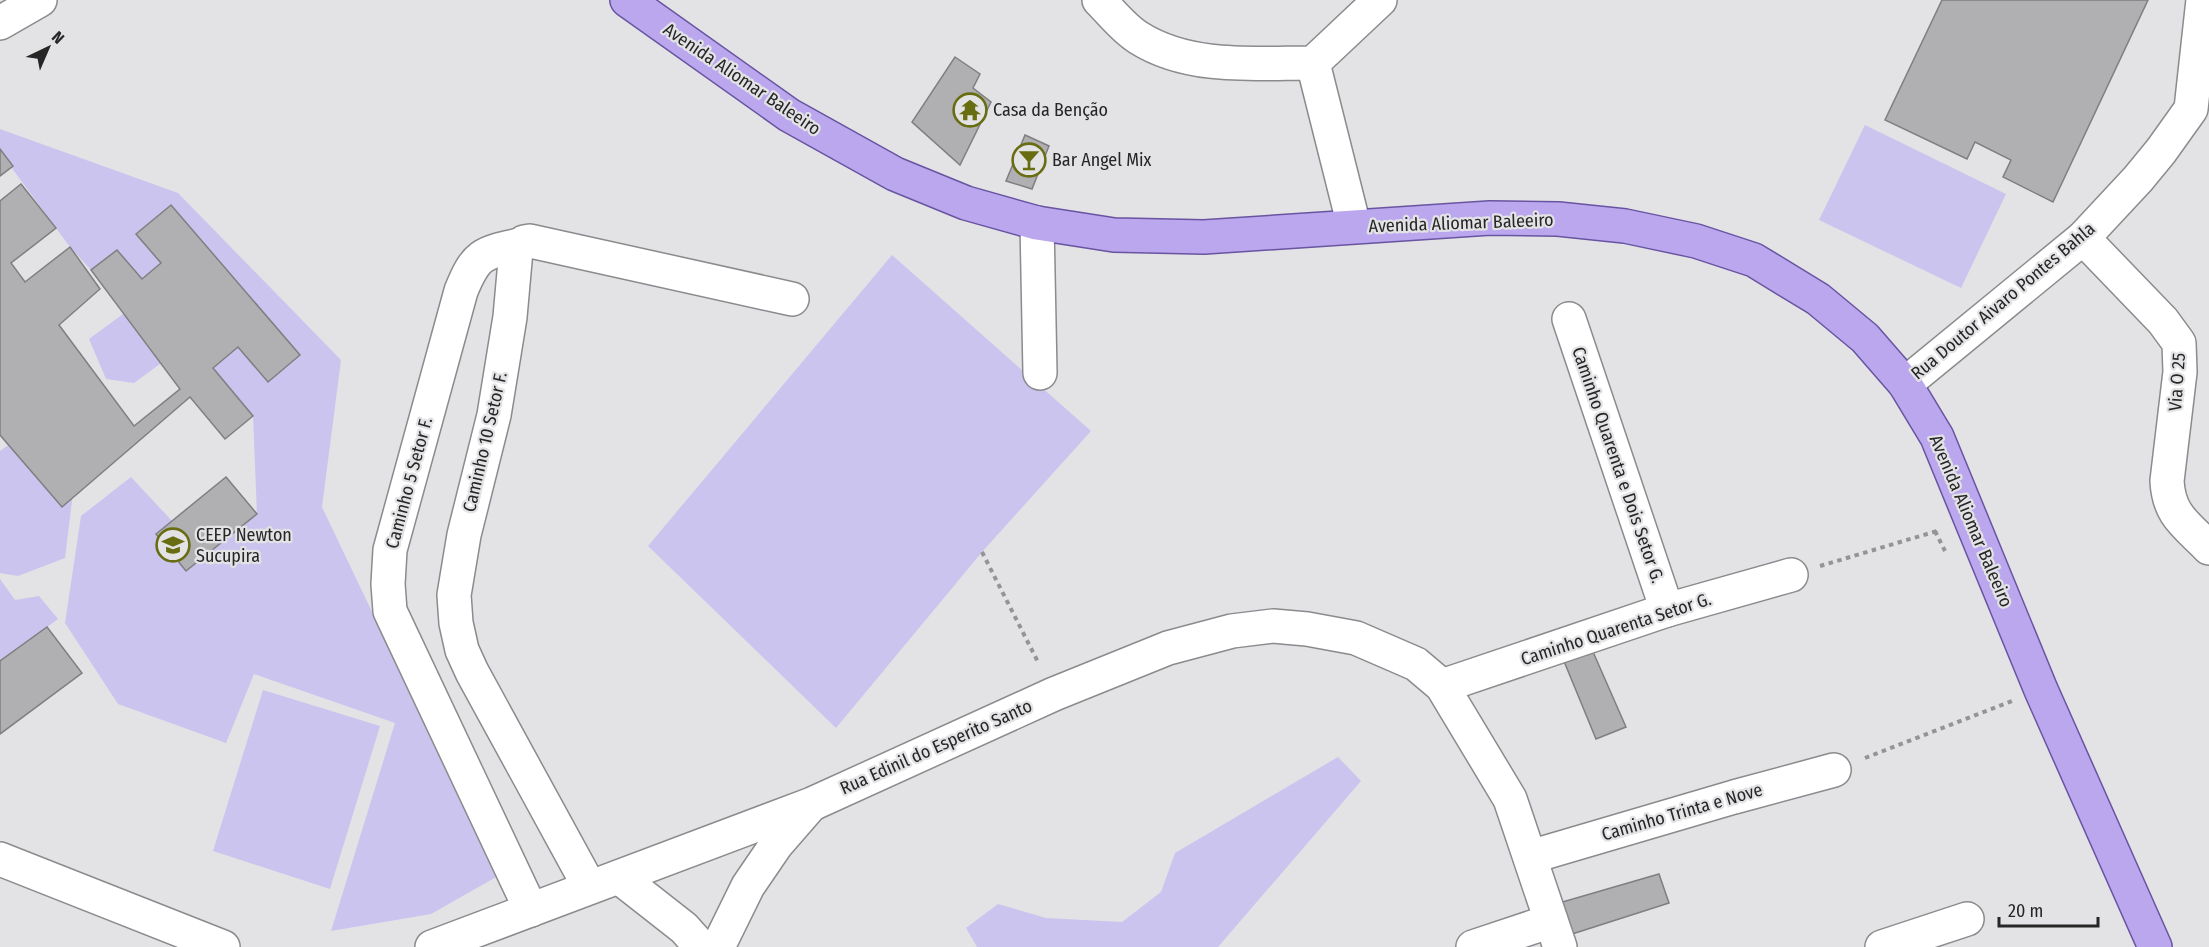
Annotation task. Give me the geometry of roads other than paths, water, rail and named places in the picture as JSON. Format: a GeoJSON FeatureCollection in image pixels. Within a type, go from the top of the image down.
{"type":"FeatureCollection","features":[{"type":"Feature","properties":{"kind":"main road","name":"Avenida Aliomar Baleeiro"},"geometry":{"type":"LineString","coordinates":[[627,0],[789,116],[885,169],[966,203],[1037,223],[1114,235],[1204,237],[1490,218],[1558,219],[1625,226],[1696,241],[1754,260],[1818,298],[1864,338],[1905,384],[1937,437],[2040,690],[2155,947]]}},
{"type":"Feature","properties":{"kind":"street"},"geometry":{"type":"LineString","coordinates":[[0,23],[40,0]]}},
{"type":"Feature","properties":{"kind":"street"},"geometry":{"type":"LineString","coordinates":[[1099,0],[1137,38],[1168,53],[1215,62],[1313,63],[1380,0]]}},
{"type":"Feature","properties":{"kind":"street","name":"Rua Doutor Aivaro Pontes Bahla"},"geometry":{"type":"LineString","coordinates":[[1905,384],[2083,238],[2200,110],[2203,0]]}},
{"type":"Feature","properties":{"kind":"street"},"geometry":{"type":"LineString","coordinates":[[1313,63],[1354,226]]}},
{"type":"Feature","properties":{"kind":"street"},"geometry":{"type":"LineString","coordinates":[[1037,223],[1040,373]]}},
{"type":"Feature","properties":{"kind":"street","name":"Via O 25"},"geometry":{"type":"LineString","coordinates":[[2083,238],[2163,321],[2179,343],[2180,372],[2167,481],[2168,497],[2173,511],[2209,548]]}},
{"type":"Feature","properties":{"kind":"street"},"geometry":{"type":"LineString","coordinates":[[520,245],[530,241],[792,298]]}},
{"type":"Feature","properties":{"kind":"street","name":"Caminho 10 Setor F."},"geometry":{"type":"LineString","coordinates":[[520,245],[514,258],[510,317],[494,415],[464,535],[454,595],[456,623],[462,650],[472,672],[604,882]]}},
{"type":"Feature","properties":{"kind":"street","name":"Caminho 5 Setor F."},"geometry":{"type":"LineString","coordinates":[[520,245],[484,254],[474,261],[461,291],[390,550],[388,584],[390,611],[531,910]]}},
{"type":"Feature","properties":{"kind":"street","name":"Caminho Quarenta e Dois Setor G."},"geometry":{"type":"LineString","coordinates":[[1569,319],[1667,610]]}},
{"type":"Feature","properties":{"kind":"street","name":"Caminho Quarenta Setor G."},"geometry":{"type":"LineString","coordinates":[[1442,686],[1667,610],[1791,575]]}},
{"type":"Feature","properties":{"kind":"street","name":"Rua Edinil do Esperito Santo"},"geometry":{"type":"LineString","coordinates":[[432,947],[812,804],[1054,694],[1168,648],[1232,631],[1273,626],[1307,629],[1356,638],[1416,664],[1442,686],[1510,799],[1556,934]]}},
{"type":"Feature","properties":{"kind":"street","name":"Caminho Trinta e Nove"},"geometry":{"type":"LineString","coordinates":[[1530,857],[1834,770]]}},
{"type":"Feature","properties":{"kind":"street"},"geometry":{"type":"LineString","coordinates":[[718,947],[748,886],[776,845],[812,804]]}},
{"type":"Feature","properties":{"kind":"street"},"geometry":{"type":"LineString","coordinates":[[0,859],[204,944]]}},
{"type":"Feature","properties":{"kind":"street"},"geometry":{"type":"LineString","coordinates":[[604,882],[652,901],[684,928],[701,947]]}},
{"type":"Feature","properties":{"kind":"street"},"geometry":{"type":"LineString","coordinates":[[1882,947],[1967,919]]}},
{"type":"Feature","properties":{"kind":"street"},"geometry":{"type":"LineString","coordinates":[[1473,947],[1556,934]]}},
{"type":"Feature","properties":{"kind":"place","name":"Casa da Benção"},"geometry":{"type":"Point","coordinates":[970,110]}},
{"type":"Feature","properties":{"kind":"place","name":"Bar Angel Mix"},"geometry":{"type":"Point","coordinates":[1029,160]}},
{"type":"Feature","properties":{"kind":"place","name":"CEEP Newton Sucupira"},"geometry":{"type":"Point","coordinates":[173,545]}}]}
